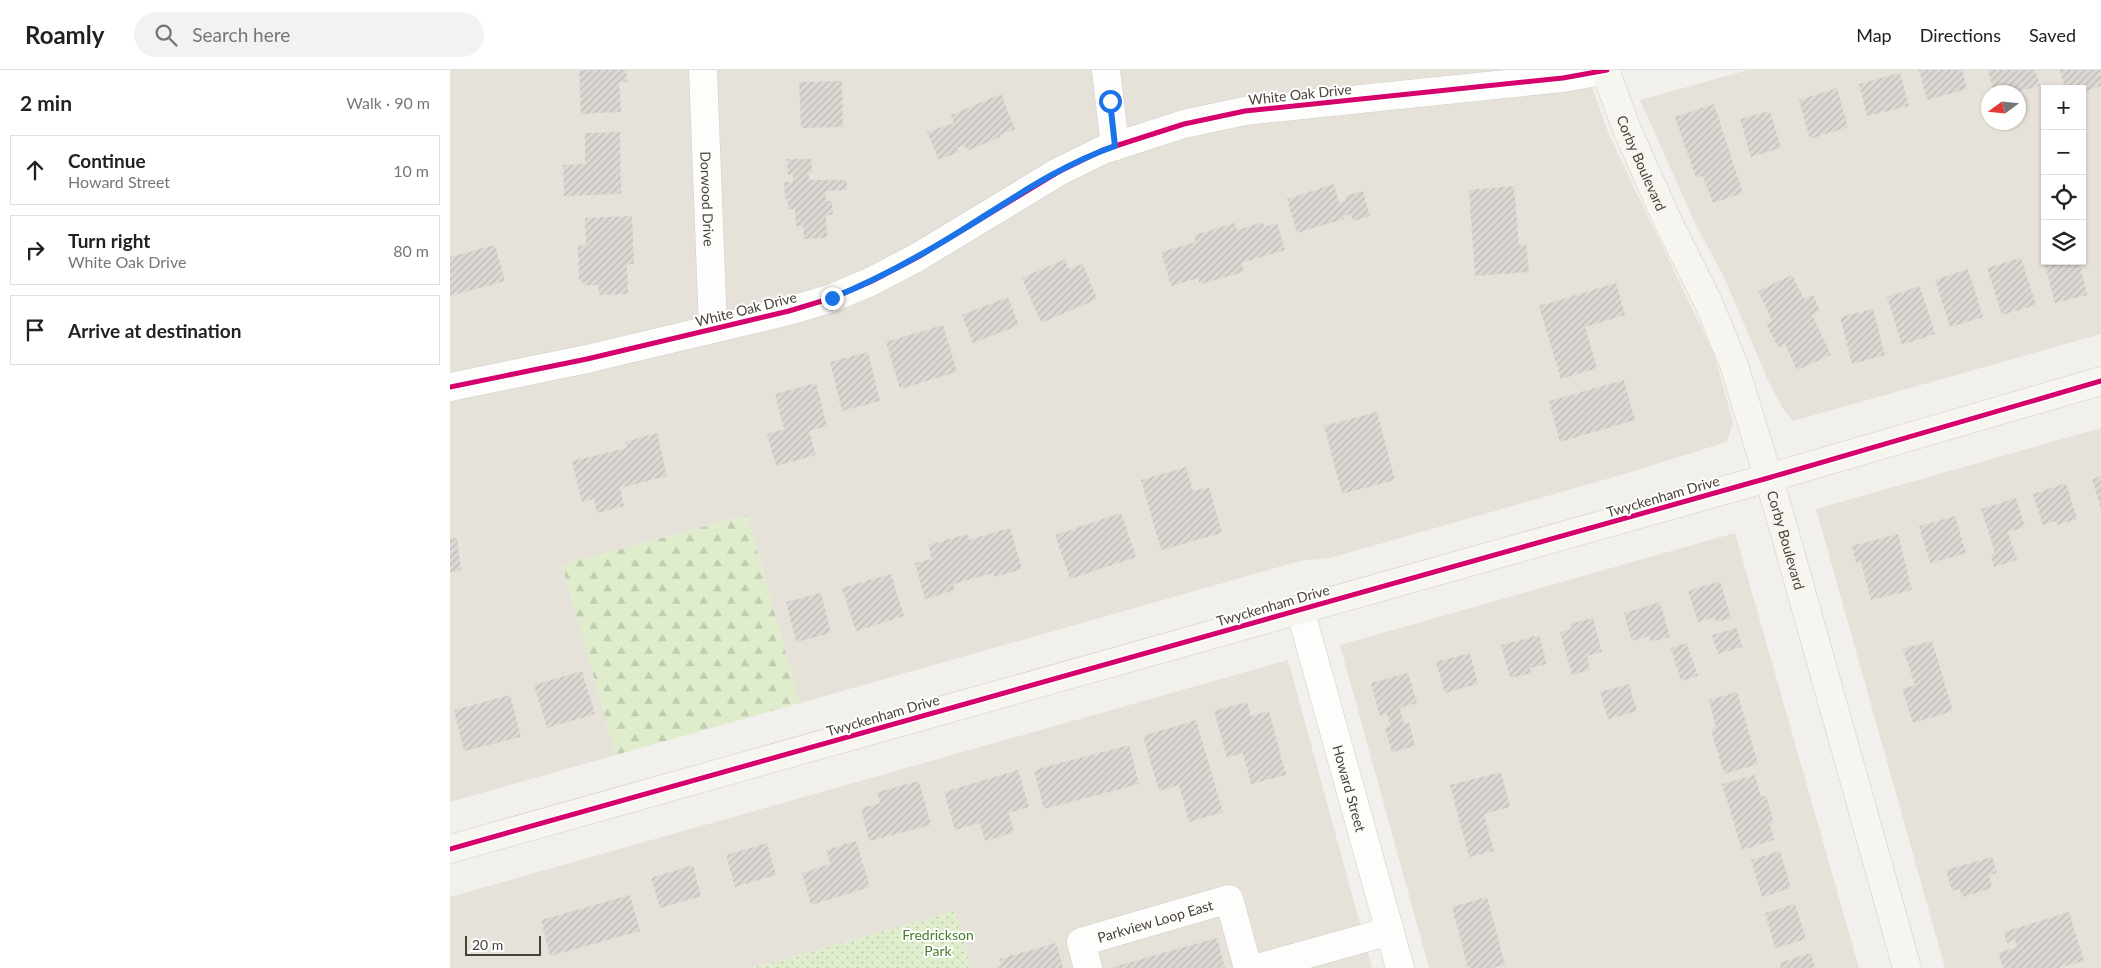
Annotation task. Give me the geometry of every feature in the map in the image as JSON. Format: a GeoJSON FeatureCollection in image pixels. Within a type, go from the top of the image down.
{"type":"FeatureCollection","features":[{"type":"Feature","properties":{"kind":"street","name":"Dorwood Drive"},"geometry":{"type":"LineString","coordinates":[[703,70],[713,328]]}},
{"type":"Feature","properties":{"kind":"street"},"geometry":{"type":"LineString","coordinates":[[1106,70],[1115,146]]}},
{"type":"Feature","properties":{"kind":"street","name":"White Oak Drive"},"geometry":{"type":"LineString","coordinates":[[450,387],[587,359],[789,311],[832,298],[870,282],[926,252],[1050,176],[1115,146],[1184,124],[1245,111],[1553,79],[1606,70]]}},
{"type":"Feature","properties":{"kind":"street","name":"Corby Boulevard"},"geometry":{"type":"LineString","coordinates":[[1606,70],[1628,132],[1669,224],[1708,302],[1734,365],[1768,478],[1907,968]]}},
{"type":"Feature","properties":{"kind":"street","name":"Twyckenham Drive"},"geometry":{"type":"LineString","coordinates":[[450,849],[1768,478],[2101,381]]}},
{"type":"Feature","properties":{"kind":"street","name":"Howard Street"},"geometry":{"type":"LineString","coordinates":[[1300,609],[1400,968]]}},
{"type":"Feature","properties":{"kind":"street","name":"Parkview Loop East"},"geometry":{"type":"LineString","coordinates":[[1088,968],[1081,942],[1229,899],[1248,968]]}},
{"type":"Feature","properties":{"kind":"street"},"geometry":{"type":"LineString","coordinates":[[1258,968],[1390,931]]}},
{"type":"Feature","properties":{"kind":"shaded area"},"geometry":{"type":"Polygon","coordinates":[[[450,70],[1586,70],[1609,135],[1714,354],[1733,422],[1727,442],[1621,475],[1330,558],[1300,561],[800,703],[747,515],[562,565],[616,755],[450,802],[450,70]]]}},
{"type":"Feature","properties":{"kind":"shaded area"},"geometry":{"type":"Polygon","coordinates":[[[1748,70],[2101,70],[2101,334],[1793,421],[1784,410],[1770,385],[1724,277],[1693,219],[1640,100],[1748,70]]]}},
{"type":"Feature","properties":{"kind":"shaded area"},"geometry":{"type":"Polygon","coordinates":[[[2101,428],[2101,968],[1945,968],[1816,509],[2101,428]]]}},
{"type":"Feature","properties":{"kind":"shaded area"},"geometry":{"type":"Polygon","coordinates":[[[1735,533],[1859,968],[1429,968],[1340,645],[1735,533]]]}},
{"type":"Feature","properties":{"kind":"shaded area"},"geometry":{"type":"Polygon","coordinates":[[[1288,660],[1372,968],[971,968],[955,911],[753,968],[450,968],[450,897],[1288,660]]]}},
{"type":"Feature","properties":{"kind":"green space"},"geometry":{"type":"Polygon","coordinates":[[[747,515],[800,703],[616,755],[562,565],[747,515]]]}},
{"type":"Feature","properties":{"kind":"green space","name":"Fredrickson Park"},"geometry":{"type":"Polygon","coordinates":[[[955,911],[971,968],[753,968],[955,911]]]}},
{"type":"Feature","properties":{"kind":"building"},"geometry":{"type":"Polygon","coordinates":[[[579,70],[626,70],[627,82],[619,82],[621,112],[581,114],[579,70]]]}},
{"type":"Feature","properties":{"kind":"building"},"geometry":{"type":"Polygon","coordinates":[[[1919,70],[1962,70],[1967,89],[1927,100],[1919,70]]]}},
{"type":"Feature","properties":{"kind":"building"},"geometry":{"type":"Polygon","coordinates":[[[1988,70],[2035,70],[2040,86],[2026,90],[2026,85],[1992,85],[1988,70]]]}},
{"type":"Feature","properties":{"kind":"building"},"geometry":{"type":"Polygon","coordinates":[[[2060,70],[2101,70],[2101,86],[2086,91],[2086,85],[2064,85],[2060,70]]]}},
{"type":"Feature","properties":{"kind":"building"},"geometry":{"type":"Polygon","coordinates":[[[1900,73],[1909,106],[1867,116],[1859,84],[1900,73]]]}},
{"type":"Feature","properties":{"kind":"building"},"geometry":{"type":"Polygon","coordinates":[[[842,81],[843,127],[801,128],[799,82],[842,81]]]}},
{"type":"Feature","properties":{"kind":"building"},"geometry":{"type":"Polygon","coordinates":[[[1837,88],[1848,127],[1810,139],[1799,100],[1837,88]]]}},
{"type":"Feature","properties":{"kind":"building"},"geometry":{"type":"Polygon","coordinates":[[[1001,94],[1015,129],[967,151],[964,145],[957,148],[959,152],[939,160],[927,132],[954,123],[951,115],[1001,94]]]}},
{"type":"Feature","properties":{"kind":"building"},"geometry":{"type":"Polygon","coordinates":[[[1714,104],[1743,193],[1713,203],[1703,176],[1696,178],[1675,117],[1714,104]]]}},
{"type":"Feature","properties":{"kind":"building"},"geometry":{"type":"Polygon","coordinates":[[[1770,111],[1781,148],[1751,157],[1740,119],[1770,111]]]}},
{"type":"Feature","properties":{"kind":"building"},"geometry":{"type":"Polygon","coordinates":[[[620,132],[621,194],[564,196],[563,165],[585,164],[585,133],[620,132]]]}},
{"type":"Feature","properties":{"kind":"building"},"geometry":{"type":"Polygon","coordinates":[[[787,159],[811,159],[812,173],[809,173],[809,180],[847,180],[847,190],[825,191],[826,201],[832,201],[833,215],[826,215],[827,238],[804,239],[803,226],[796,226],[795,209],[788,209],[788,199],[785,199],[784,182],[793,182],[793,174],[788,175],[787,159]]]}},
{"type":"Feature","properties":{"kind":"building"},"geometry":{"type":"Polygon","coordinates":[[[1334,184],[1339,203],[1346,201],[1345,196],[1363,191],[1370,216],[1353,221],[1350,214],[1343,216],[1344,219],[1297,233],[1287,199],[1334,184]]]}},
{"type":"Feature","properties":{"kind":"building"},"geometry":{"type":"Polygon","coordinates":[[[1514,186],[1519,245],[1526,244],[1529,272],[1475,276],[1469,190],[1514,186]]]}},
{"type":"Feature","properties":{"kind":"building"},"geometry":{"type":"Polygon","coordinates":[[[632,216],[634,264],[627,264],[628,294],[599,295],[598,285],[585,285],[579,279],[578,246],[586,245],[585,218],[632,216]]]}},
{"type":"Feature","properties":{"kind":"building"},"geometry":{"type":"Polygon","coordinates":[[[1263,222],[1264,227],[1277,223],[1285,250],[1241,263],[1244,272],[1200,284],[1198,278],[1171,286],[1161,252],[1196,242],[1194,235],[1235,223],[1237,230],[1263,222]]]}},
{"type":"Feature","properties":{"kind":"building"},"geometry":{"type":"Polygon","coordinates":[[[495,245],[505,281],[450,296],[450,257],[495,245]]]}},
{"type":"Feature","properties":{"kind":"building"},"geometry":{"type":"Polygon","coordinates":[[[2021,258],[2036,305],[2002,315],[1987,268],[2021,258]]]}},
{"type":"Feature","properties":{"kind":"building"},"geometry":{"type":"Polygon","coordinates":[[[1065,259],[1069,269],[1083,264],[1097,299],[1041,323],[1022,278],[1065,259]]]}},
{"type":"Feature","properties":{"kind":"building"},"geometry":{"type":"Polygon","coordinates":[[[2045,265],[2080,265],[2087,295],[2055,303],[2045,265]]]}},
{"type":"Feature","properties":{"kind":"building"},"geometry":{"type":"Polygon","coordinates":[[[1968,269],[1983,317],[1950,327],[1935,280],[1968,269]]]}},
{"type":"Feature","properties":{"kind":"building"},"geometry":{"type":"Polygon","coordinates":[[[1792,275],[1804,299],[1813,295],[1820,311],[1812,315],[1831,355],[1797,370],[1785,344],[1778,347],[1766,324],[1772,321],[1758,291],[1792,275]]]}},
{"type":"Feature","properties":{"kind":"building"},"geometry":{"type":"Polygon","coordinates":[[[1616,283],[1625,315],[1585,327],[1597,368],[1561,379],[1539,306],[1616,283]]]}},
{"type":"Feature","properties":{"kind":"building"},"geometry":{"type":"Polygon","coordinates":[[[1920,286],[1935,334],[1902,345],[1887,297],[1920,286]]]}},
{"type":"Feature","properties":{"kind":"building"},"geometry":{"type":"Polygon","coordinates":[[[1008,297],[1019,325],[973,343],[962,315],[1008,297]]]}},
{"type":"Feature","properties":{"kind":"building"},"geometry":{"type":"Polygon","coordinates":[[[1873,309],[1885,355],[1852,364],[1840,317],[1873,309]]]}},
{"type":"Feature","properties":{"kind":"building"},"geometry":{"type":"Polygon","coordinates":[[[943,325],[957,372],[900,389],[886,342],[943,325]]]}},
{"type":"Feature","properties":{"kind":"building"},"geometry":{"type":"Polygon","coordinates":[[[868,352],[880,401],[842,411],[830,362],[868,352]]]}},
{"type":"Feature","properties":{"kind":"building"},"geometry":{"type":"Polygon","coordinates":[[[1624,380],[1635,420],[1560,442],[1549,401],[1624,380]]]}},
{"type":"Feature","properties":{"kind":"building"},"geometry":{"type":"Polygon","coordinates":[[[816,383],[827,426],[809,431],[816,455],[776,466],[767,434],[784,429],[775,394],[816,383]]]}},
{"type":"Feature","properties":{"kind":"building"},"geometry":{"type":"Polygon","coordinates":[[[1377,412],[1395,480],[1342,494],[1324,426],[1377,412]]]}},
{"type":"Feature","properties":{"kind":"building"},"geometry":{"type":"Polygon","coordinates":[[[657,433],[667,476],[620,488],[624,506],[597,513],[594,499],[582,502],[572,461],[627,448],[625,442],[657,433]]]}},
{"type":"Feature","properties":{"kind":"building"},"geometry":{"type":"Polygon","coordinates":[[[1186,467],[1193,491],[1209,487],[1222,533],[1161,550],[1141,480],[1186,467]]]}},
{"type":"Feature","properties":{"kind":"building"},"geometry":{"type":"Polygon","coordinates":[[[2101,476],[2101,509],[2092,479],[2101,476]]]}},
{"type":"Feature","properties":{"kind":"building"},"geometry":{"type":"Polygon","coordinates":[[[2066,483],[2077,519],[2057,525],[2056,521],[2043,525],[2033,494],[2066,483]]]}},
{"type":"Feature","properties":{"kind":"building"},"geometry":{"type":"Polygon","coordinates":[[[2016,498],[2025,527],[2008,532],[2017,560],[1994,567],[1991,555],[1995,553],[1981,509],[2016,498]]]}},
{"type":"Feature","properties":{"kind":"building"},"geometry":{"type":"Polygon","coordinates":[[[1121,513],[1136,557],[1070,579],[1055,535],[1121,513]]]}},
{"type":"Feature","properties":{"kind":"building"},"geometry":{"type":"Polygon","coordinates":[[[1955,516],[1966,553],[1930,563],[1919,526],[1955,516]]]}},
{"type":"Feature","properties":{"kind":"building"},"geometry":{"type":"Polygon","coordinates":[[[1010,528],[1022,569],[994,577],[994,573],[953,584],[955,590],[925,599],[915,563],[932,559],[928,545],[967,534],[969,540],[1010,528]]]}},
{"type":"Feature","properties":{"kind":"building"},"geometry":{"type":"Polygon","coordinates":[[[1898,534],[1912,590],[1871,600],[1861,561],[1856,563],[1852,546],[1898,534]]]}},
{"type":"Feature","properties":{"kind":"building"},"geometry":{"type":"Polygon","coordinates":[[[457,538],[461,570],[450,572],[450,539],[457,538]]]}},
{"type":"Feature","properties":{"kind":"building"},"geometry":{"type":"Polygon","coordinates":[[[891,574],[904,616],[856,631],[842,588],[891,574]]]}},
{"type":"Feature","properties":{"kind":"building"},"geometry":{"type":"Polygon","coordinates":[[[1720,581],[1731,618],[1716,622],[1715,617],[1698,622],[1688,591],[1720,581]]]}},
{"type":"Feature","properties":{"kind":"building"},"geometry":{"type":"Polygon","coordinates":[[[821,593],[831,633],[796,642],[786,602],[821,593]]]}},
{"type":"Feature","properties":{"kind":"building"},"geometry":{"type":"Polygon","coordinates":[[[1660,602],[1670,637],[1651,642],[1649,636],[1632,641],[1624,613],[1660,602]]]}},
{"type":"Feature","properties":{"kind":"building"},"geometry":{"type":"Polygon","coordinates":[[[1593,618],[1602,652],[1587,656],[1590,670],[1572,675],[1560,632],[1571,629],[1570,624],[1593,618]]]}},
{"type":"Feature","properties":{"kind":"building"},"geometry":{"type":"Polygon","coordinates":[[[1737,628],[1742,647],[1718,654],[1712,635],[1737,628]]]}},
{"type":"Feature","properties":{"kind":"building"},"geometry":{"type":"Polygon","coordinates":[[[1539,635],[1547,664],[1530,668],[1531,673],[1510,678],[1501,645],[1539,635]]]}},
{"type":"Feature","properties":{"kind":"building"},"geometry":{"type":"Polygon","coordinates":[[[1932,641],[1953,711],[1913,723],[1902,689],[1915,685],[1903,649],[1932,641]]]}},
{"type":"Feature","properties":{"kind":"building"},"geometry":{"type":"Polygon","coordinates":[[[1687,643],[1698,676],[1681,681],[1671,648],[1687,643]]]}},
{"type":"Feature","properties":{"kind":"building"},"geometry":{"type":"Polygon","coordinates":[[[1470,653],[1478,684],[1445,693],[1436,662],[1470,653]]]}},
{"type":"Feature","properties":{"kind":"building"},"geometry":{"type":"Polygon","coordinates":[[[582,671],[595,714],[547,728],[534,685],[582,671]]]}},
{"type":"Feature","properties":{"kind":"building"},"geometry":{"type":"Polygon","coordinates":[[[1408,673],[1417,703],[1400,708],[1404,724],[1409,722],[1415,746],[1392,752],[1385,728],[1390,726],[1387,714],[1380,716],[1371,683],[1408,673]]]}},
{"type":"Feature","properties":{"kind":"building"},"geometry":{"type":"Polygon","coordinates":[[[1629,684],[1637,711],[1608,719],[1600,692],[1629,684]]]}},
{"type":"Feature","properties":{"kind":"building"},"geometry":{"type":"Polygon","coordinates":[[[1737,692],[1758,764],[1724,774],[1711,730],[1716,728],[1709,700],[1737,692]]]}},
{"type":"Feature","properties":{"kind":"building"},"geometry":{"type":"Polygon","coordinates":[[[510,695],[521,737],[464,751],[454,710],[510,695]]]}},
{"type":"Feature","properties":{"kind":"building"},"geometry":{"type":"Polygon","coordinates":[[[1247,702],[1251,716],[1269,711],[1286,775],[1251,784],[1243,753],[1227,758],[1214,711],[1247,702]]]}},
{"type":"Feature","properties":{"kind":"building"},"geometry":{"type":"Polygon","coordinates":[[[1196,720],[1223,812],[1189,822],[1179,785],[1159,791],[1143,736],[1196,720]]]}},
{"type":"Feature","properties":{"kind":"building"},"geometry":{"type":"Polygon","coordinates":[[[1129,745],[1139,784],[1044,809],[1034,770],[1129,745]]]}},
{"type":"Feature","properties":{"kind":"building"},"geometry":{"type":"Polygon","coordinates":[[[1018,770],[1029,807],[1009,813],[1014,832],[985,841],[980,823],[955,830],[944,792],[1018,770]]]}},
{"type":"Feature","properties":{"kind":"building"},"geometry":{"type":"Polygon","coordinates":[[[1501,772],[1510,807],[1484,814],[1494,851],[1469,857],[1450,785],[1501,772]]]}},
{"type":"Feature","properties":{"kind":"building"},"geometry":{"type":"Polygon","coordinates":[[[1755,775],[1761,797],[1766,796],[1774,823],[1770,824],[1774,840],[1742,850],[1722,784],[1755,775]]]}},
{"type":"Feature","properties":{"kind":"building"},"geometry":{"type":"Polygon","coordinates":[[[919,781],[931,825],[869,841],[861,808],[880,803],[877,792],[919,781]]]}},
{"type":"Feature","properties":{"kind":"building"},"geometry":{"type":"Polygon","coordinates":[[[856,841],[870,887],[811,905],[802,873],[830,864],[826,850],[856,841]]]}},
{"type":"Feature","properties":{"kind":"building"},"geometry":{"type":"Polygon","coordinates":[[[767,843],[776,875],[735,887],[726,855],[767,843]]]}},
{"type":"Feature","properties":{"kind":"building"},"geometry":{"type":"Polygon","coordinates":[[[1780,851],[1791,888],[1762,897],[1751,860],[1780,851]]]}},
{"type":"Feature","properties":{"kind":"building"},"geometry":{"type":"Polygon","coordinates":[[[1992,857],[1997,873],[1989,875],[1992,888],[1962,897],[1960,889],[1952,891],[1946,870],[1992,857]]]}},
{"type":"Feature","properties":{"kind":"building"},"geometry":{"type":"Polygon","coordinates":[[[693,865],[701,896],[660,908],[651,878],[693,865]]]}},
{"type":"Feature","properties":{"kind":"building"},"geometry":{"type":"Polygon","coordinates":[[[630,895],[640,931],[550,956],[541,920],[630,895]]]}},
{"type":"Feature","properties":{"kind":"building"},"geometry":{"type":"Polygon","coordinates":[[[1487,897],[1505,965],[1493,968],[1468,968],[1452,907],[1487,897]]]}},
{"type":"Feature","properties":{"kind":"building"},"geometry":{"type":"Polygon","coordinates":[[[1795,904],[1806,939],[1775,948],[1765,913],[1795,904]]]}},
{"type":"Feature","properties":{"kind":"building"},"geometry":{"type":"Polygon","coordinates":[[[2069,912],[2084,961],[2058,968],[2003,968],[1998,953],[2017,947],[2015,940],[2007,943],[2004,932],[2069,912]]]}},
{"type":"Feature","properties":{"kind":"building"},"geometry":{"type":"Polygon","coordinates":[[[1217,938],[1225,968],[1113,968],[1113,967],[1217,938]]]}},
{"type":"Feature","properties":{"kind":"building"},"geometry":{"type":"Polygon","coordinates":[[[1056,943],[1063,968],[994,968],[1001,966],[999,959],[1056,943]]]}},
{"type":"Feature","properties":{"kind":"building"},"geometry":{"type":"Polygon","coordinates":[[[1811,953],[1815,968],[1781,968],[1779,963],[1811,953]]]}},
{"type":"Feature","properties":{"kind":"cycle path"},"geometry":{"type":"LineString","coordinates":[[450,387],[587,359],[789,311],[832,298],[870,282],[918,257],[1058,172],[1103,150],[1184,124],[1245,111],[1563,78],[1607,70]]}},
{"type":"Feature","properties":{"kind":"cycle path"},"geometry":{"type":"LineString","coordinates":[[450,849],[1768,478],[2101,381]]}},
{"type":"Feature","properties":{"kind":"route"},"geometry":{"type":"LineString","coordinates":[[832,298],[870,282],[918,257],[1019,193],[1058,172],[1115,146],[1110,101]]}}]}
